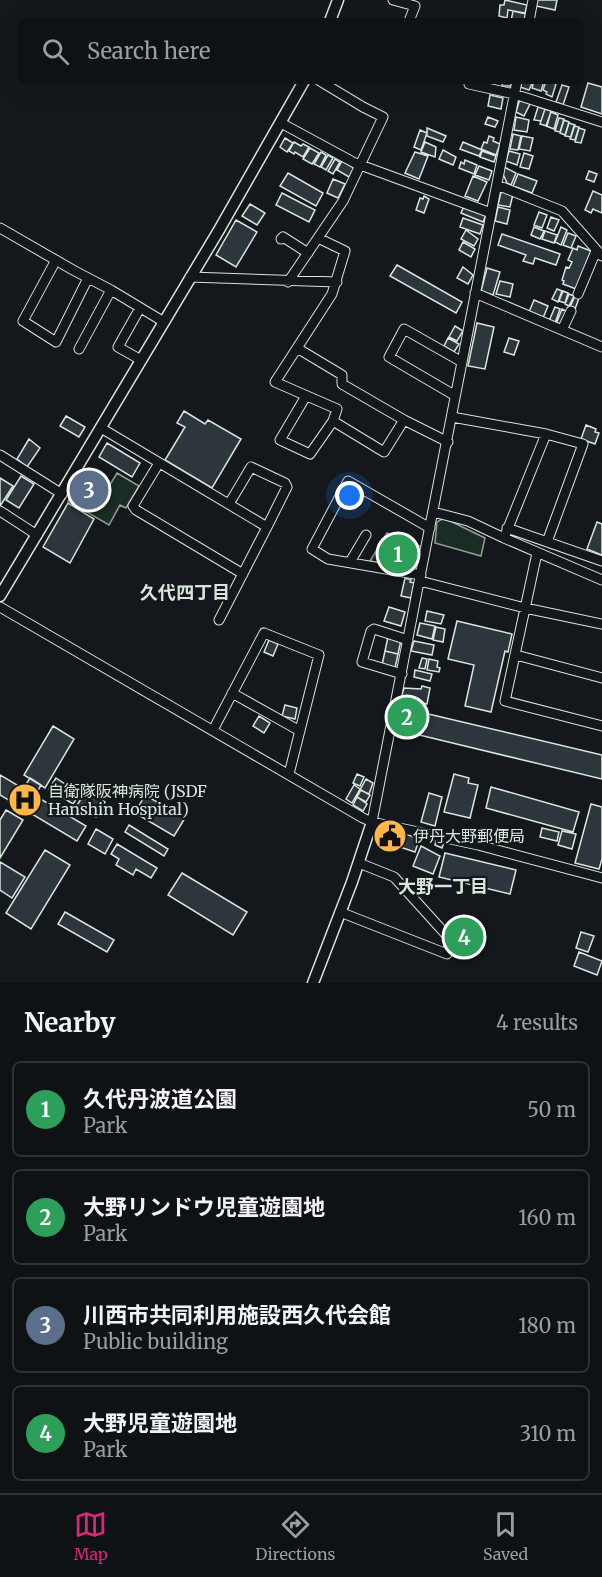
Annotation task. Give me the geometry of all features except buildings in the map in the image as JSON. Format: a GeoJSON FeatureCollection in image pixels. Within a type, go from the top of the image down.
{"type":"FeatureCollection","features":[{"type":"Feature","properties":{"kind":"street"},"geometry":{"type":"LineString","coordinates":[[331,18],[338,0]]}},
{"type":"Feature","properties":{"kind":"street"},"geometry":{"type":"LineString","coordinates":[[393,0],[415,6],[410,18]]}},
{"type":"Feature","properties":{"kind":"street"},"geometry":{"type":"LineString","coordinates":[[530,18],[533,0]]}},
{"type":"Feature","properties":{"kind":"street"},"geometry":{"type":"LineString","coordinates":[[0,596],[282,123],[302,84]]}},
{"type":"Feature","properties":{"kind":"street"},"geometry":{"type":"LineString","coordinates":[[288,282],[343,201],[383,117],[325,84]]}},
{"type":"Feature","properties":{"kind":"street"},"geometry":{"type":"LineString","coordinates":[[469,84],[514,94],[602,122]]}},
{"type":"Feature","properties":{"kind":"street"},"geometry":{"type":"LineString","coordinates":[[313,983],[359,863],[372,822],[516,84]]}},
{"type":"Feature","properties":{"kind":"street"},"geometry":{"type":"LineString","coordinates":[[282,123],[359,164],[491,213]]}},
{"type":"Feature","properties":{"kind":"street"},"geometry":{"type":"LineString","coordinates":[[496,185],[562,211],[599,253],[578,294]]}},
{"type":"Feature","properties":{"kind":"street"},"geometry":{"type":"LineString","coordinates":[[0,228],[164,322]]}},
{"type":"Feature","properties":{"kind":"street"},"geometry":{"type":"LineString","coordinates":[[283,237],[308,253]]}},
{"type":"Feature","properties":{"kind":"street"},"geometry":{"type":"LineString","coordinates":[[306,396],[280,440],[310,454],[333,421],[337,409],[275,382],[332,294],[337,282],[345,251],[318,238]]}},
{"type":"Feature","properties":{"kind":"street"},"geometry":{"type":"LineString","coordinates":[[56,260],[23,321],[56,342],[88,278]]}},
{"type":"Feature","properties":{"kind":"street"},"geometry":{"type":"LineString","coordinates":[[190,277],[337,282]]}},
{"type":"Feature","properties":{"kind":"street"},"geometry":{"type":"LineString","coordinates":[[79,349],[111,290]]}},
{"type":"Feature","properties":{"kind":"street"},"geometry":{"type":"LineString","coordinates":[[475,293],[602,347]]}},
{"type":"Feature","properties":{"kind":"street"},"geometry":{"type":"LineString","coordinates":[[140,308],[118,347],[141,360]]}},
{"type":"Feature","properties":{"kind":"street"},"geometry":{"type":"LineString","coordinates":[[562,330],[571,310]]}},
{"type":"Feature","properties":{"kind":"street"},"geometry":{"type":"LineString","coordinates":[[454,395],[389,357],[404,329],[462,362]]}},
{"type":"Feature","properties":{"kind":"street"},"geometry":{"type":"LineString","coordinates":[[297,348],[342,375],[342,384],[404,420],[448,442]]}},
{"type":"Feature","properties":{"kind":"street"},"geometry":{"type":"LineString","coordinates":[[452,417],[546,434],[583,444],[547,542]]}},
{"type":"Feature","properties":{"kind":"street"},"geometry":{"type":"LineString","coordinates":[[333,421],[384,452],[404,420]]}},
{"type":"Feature","properties":{"kind":"street"},"geometry":{"type":"LineString","coordinates":[[101,428],[267,527]]}},
{"type":"Feature","properties":{"kind":"street"},"geometry":{"type":"LineString","coordinates":[[504,538],[546,434]]}},
{"type":"Feature","properties":{"kind":"street"},"geometry":{"type":"LineString","coordinates":[[0,455],[62,494]]}},
{"type":"Feature","properties":{"kind":"street"},"geometry":{"type":"LineString","coordinates":[[159,463],[133,507],[243,574]]}},
{"type":"Feature","properties":{"kind":"street"},"geometry":{"type":"LineString","coordinates":[[219,620],[287,487],[285,483],[251,467],[229,504]]}},
{"type":"Feature","properties":{"kind":"street"},"geometry":{"type":"LineString","coordinates":[[430,528],[348,481],[312,549],[328,559],[420,578],[525,608],[602,624]]}},
{"type":"Feature","properties":{"kind":"street"},"geometry":{"type":"LineString","coordinates":[[0,511],[37,535]]}},
{"type":"Feature","properties":{"kind":"street"},"geometry":{"type":"LineString","coordinates":[[433,512],[468,521],[602,580]]}},
{"type":"Feature","properties":{"kind":"street"},"geometry":{"type":"LineString","coordinates":[[507,528],[602,561]]}},
{"type":"Feature","properties":{"kind":"street"},"geometry":{"type":"LineString","coordinates":[[350,562],[366,535]]}},
{"type":"Feature","properties":{"kind":"street"},"geometry":{"type":"LineString","coordinates":[[537,553],[505,700],[602,726]]}},
{"type":"Feature","properties":{"kind":"street"},"geometry":{"type":"LineString","coordinates":[[0,607],[372,822],[478,845],[602,878]]}},
{"type":"Feature","properties":{"kind":"street"},"geometry":{"type":"LineString","coordinates":[[402,674],[362,662],[374,629],[408,640]]}},
{"type":"Feature","properties":{"kind":"street"},"geometry":{"type":"LineString","coordinates":[[213,730],[264,633],[319,655],[289,774]]}},
{"type":"Feature","properties":{"kind":"street"},"geometry":{"type":"LineString","coordinates":[[516,655],[602,678]]}},
{"type":"Feature","properties":{"kind":"street"},"geometry":{"type":"LineString","coordinates":[[232,693],[300,731]]}},
{"type":"Feature","properties":{"kind":"street"},"geometry":{"type":"LineString","coordinates":[[340,912],[447,954],[451,940],[394,877],[359,863]]}},
{"type":"Feature","properties":{"kind":"green space"},"geometry":{"type":"Polygon","coordinates":[[[117,473],[139,486],[126,508],[120,505],[109,525],[68,501],[72,495],[96,508],[117,473]]]}},
{"type":"Feature","properties":{"kind":"green space"},"geometry":{"type":"Polygon","coordinates":[[[444,518],[485,538],[481,556],[435,543],[437,522],[444,518]]]}},
{"type":"Feature","properties":{"kind":"green space"},"geometry":{"type":"Polygon","coordinates":[[[387,533],[424,547],[419,571],[370,561],[387,533]]]}},
{"type":"Feature","properties":{"kind":"green space"},"geometry":{"type":"Polygon","coordinates":[[[404,700],[419,703],[409,727],[399,724],[404,700]]]}},
{"type":"Feature","properties":{"kind":"green space"},"geometry":{"type":"Polygon","coordinates":[[[463,925],[476,938],[471,949],[455,943],[456,938],[453,935],[463,925]]]}},
{"type":"Feature","properties":{"kind":"place","name":"川西市共同利用施設西久代会館"},"geometry":{"type":"Point","coordinates":[89,490]}},
{"type":"Feature","properties":{"kind":"place","name":"久代丹波道公園"},"geometry":{"type":"Point","coordinates":[398,554]}},
{"type":"Feature","properties":{"kind":"place","name":"大野リンドウ児童遊園地"},"geometry":{"type":"Point","coordinates":[407,717]}},
{"type":"Feature","properties":{"kind":"place","name":"自衛隊阪神病院 (JSDF Hanshin Hospital)"},"geometry":{"type":"Point","coordinates":[25,800]}},
{"type":"Feature","properties":{"kind":"place","name":"伊丹大野郵便局"},"geometry":{"type":"Point","coordinates":[390,836]}},
{"type":"Feature","properties":{"kind":"place","name":"大野児童遊園地"},"geometry":{"type":"Point","coordinates":[464,937]}},
{"type":"Feature","properties":{"kind":"district","name":"久代四丁目"},"geometry":{"type":"Point","coordinates":[185,592]}},
{"type":"Feature","properties":{"kind":"district","name":"大野一丁目"},"geometry":{"type":"Point","coordinates":[443,886]}}]}
